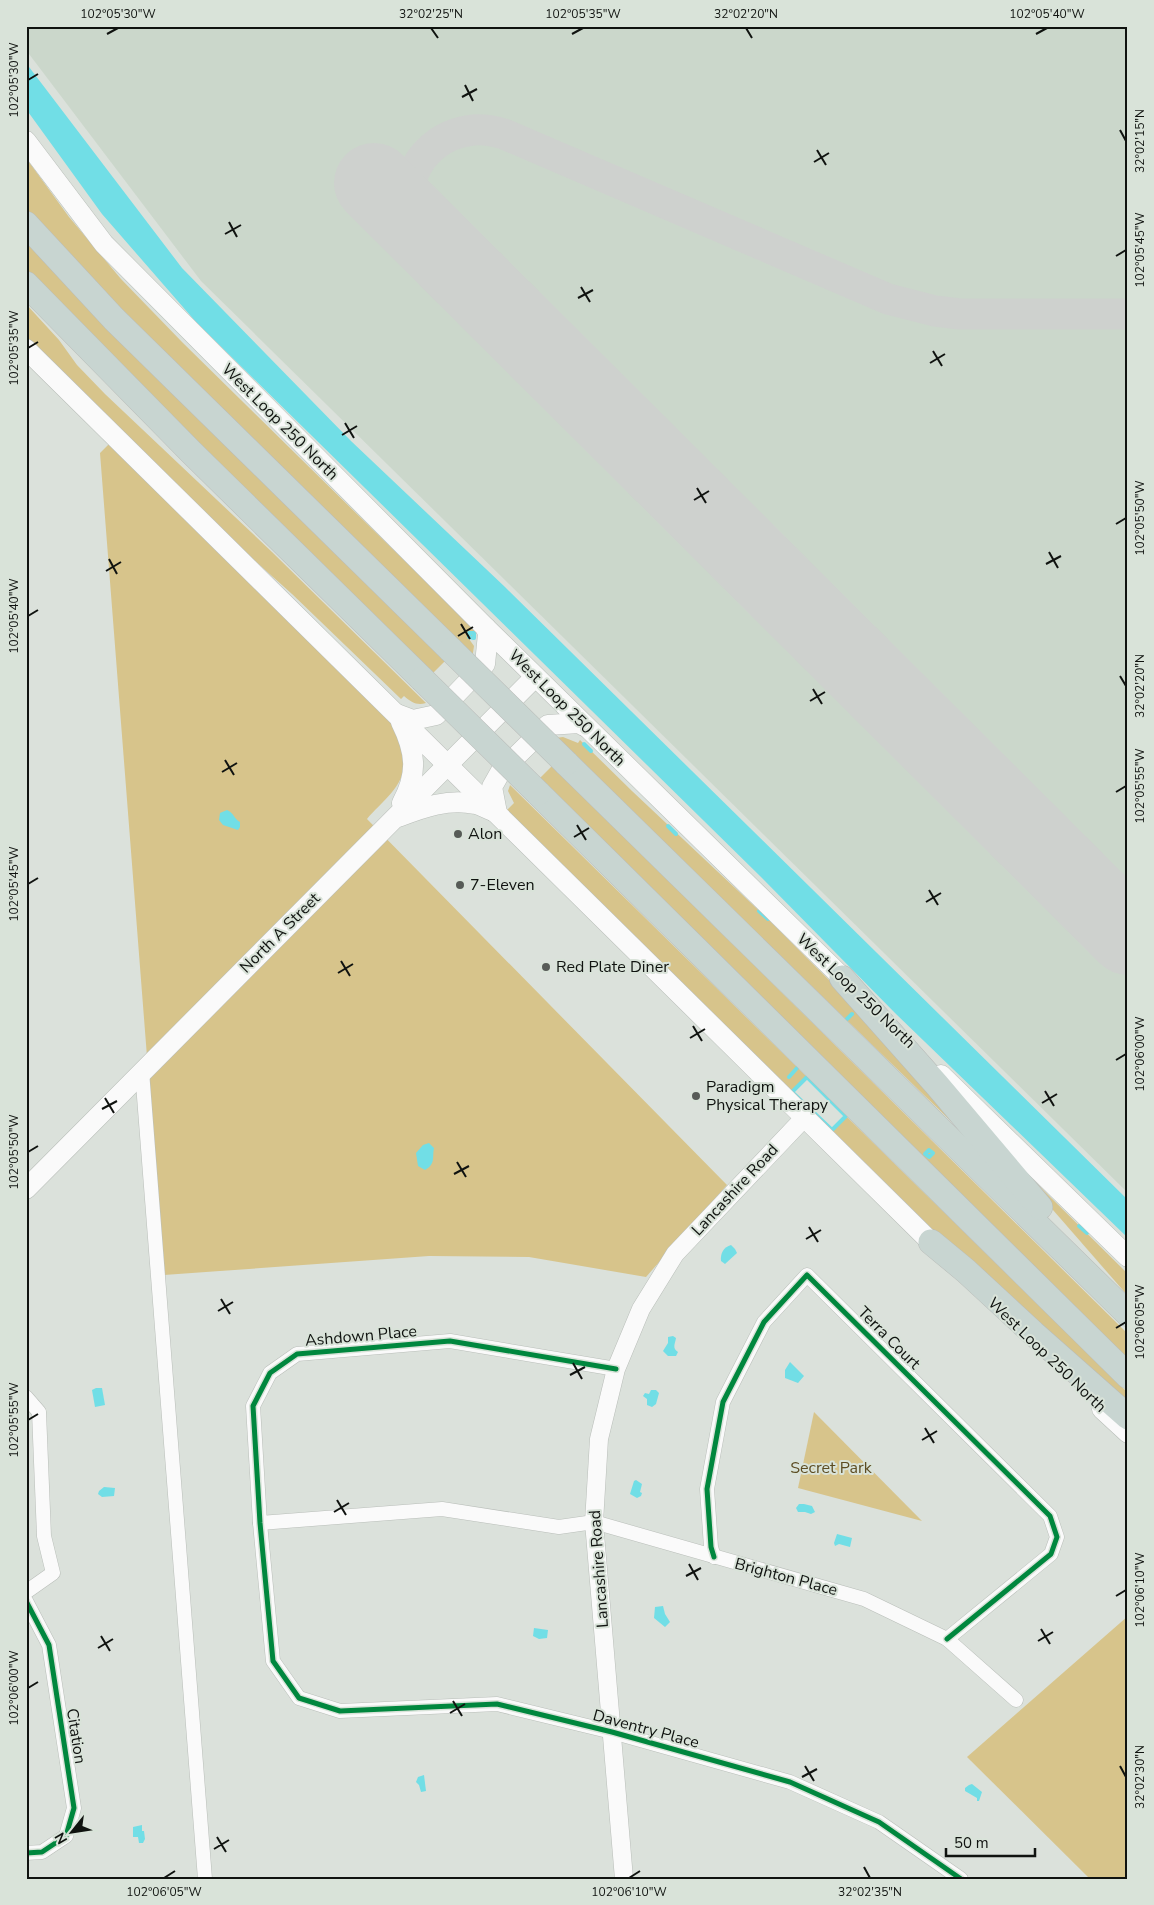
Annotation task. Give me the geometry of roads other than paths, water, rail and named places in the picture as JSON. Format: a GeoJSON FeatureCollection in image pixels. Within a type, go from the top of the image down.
{"type":"FeatureCollection","features":[{"type":"Feature","properties":{"kind":"highway"},"geometry":{"type":"LineString","coordinates":[[26,224],[114,318],[1128,1314]]}},
{"type":"Feature","properties":{"kind":"highway"},"geometry":{"type":"LineString","coordinates":[[26,284],[191,452],[538,792],[1128,1376]]}},
{"type":"Feature","properties":{"kind":"highway"},"geometry":{"type":"LineString","coordinates":[[842,978],[937,1085],[1128,1310]]}},
{"type":"Feature","properties":{"kind":"highway"},"geometry":{"type":"LineString","coordinates":[[930,1242],[966,1271],[1032,1333],[1128,1417]]}},
{"type":"Feature","properties":{"kind":"main road","name":"West Loop 250 North"},"geometry":{"type":"LineString","coordinates":[[26,140],[104,244],[534,677],[1128,1257]]}},
{"type":"Feature","properties":{"kind":"main road","name":"West Loop 250 North"},"geometry":{"type":"LineString","coordinates":[[26,349],[930,1242],[1128,1434]]}},
{"type":"Feature","properties":{"kind":"main road"},"geometry":{"type":"LineString","coordinates":[[397,714],[413,720],[436,714],[485,664],[488,634],[486,628]]}},
{"type":"Feature","properties":{"kind":"main road","name":"North A Street"},"geometry":{"type":"LineString","coordinates":[[26,1188],[534,677]]}},
{"type":"Feature","properties":{"kind":"main road"},"geometry":{"type":"LineString","coordinates":[[392,820],[405,798],[413,778],[413,760],[409,738],[397,714]]}},
{"type":"Feature","properties":{"kind":"main road"},"geometry":{"type":"LineString","coordinates":[[497,813],[492,786],[501,771],[548,725],[579,723],[584,726]]}},
{"type":"Feature","properties":{"kind":"main road"},"geometry":{"type":"LineString","coordinates":[[392,820],[427,807],[451,802],[475,804],[497,813]]}},
{"type":"Feature","properties":{"kind":"street"},"geometry":{"type":"LineString","coordinates":[[142,1071],[205,1879]]}},
{"type":"Feature","properties":{"kind":"street","name":"Lancashire Road"},"geometry":{"type":"LineString","coordinates":[[624,1879],[594,1522],[599,1439],[616,1369],[641,1309],[675,1254],[805,1117]]}},
{"type":"Feature","properties":{"kind":"street","name":"Terra Court"},"geometry":{"type":"LineString","coordinates":[[714,1557],[711,1547],[707,1489],[723,1402],[764,1322],[807,1275],[1050,1516],[1057,1537],[1051,1554],[947,1639]]}},
{"type":"Feature","properties":{"kind":"street","name":"Ashdown Place"},"geometry":{"type":"LineString","coordinates":[[299,1698],[273,1661],[260,1523],[253,1406],[270,1373],[297,1354],[450,1341],[616,1369]]}},
{"type":"Feature","properties":{"kind":"street"},"geometry":{"type":"LineString","coordinates":[[26,1397],[39,1412],[44,1536],[54,1573],[26,1592]]}},
{"type":"Feature","properties":{"kind":"street","name":"Brighton Place"},"geometry":{"type":"LineString","coordinates":[[260,1523],[442,1509],[558,1527],[594,1522],[864,1598],[947,1639],[1016,1700]]}},
{"type":"Feature","properties":{"kind":"street","name":"Citation"},"geometry":{"type":"LineString","coordinates":[[26,1601],[49,1645],[74,1808],[66,1836],[42,1852],[26,1853]]}},
{"type":"Feature","properties":{"kind":"street","name":"Daventry Place"},"geometry":{"type":"LineString","coordinates":[[299,1698],[340,1711],[496,1704],[612,1732],[790,1782],[879,1822],[961,1879]]}},
{"type":"Feature","properties":{"kind":"water"},"geometry":{"type":"Polygon","coordinates":[[[26,63],[182,268],[351,441],[505,587],[1128,1200],[1128,1238],[896,1014],[760,876],[196,322],[102,214],[26,109],[26,63]]]}},
{"type":"Feature","properties":{"kind":"water"},"geometry":{"type":"Polygon","coordinates":[[[227,810],[240,822],[238,830],[223,825],[219,820],[220,813],[227,810]]]}},
{"type":"Feature","properties":{"kind":"water"},"geometry":{"type":"Polygon","coordinates":[[[429,1143],[434,1148],[433,1160],[431,1165],[425,1170],[418,1166],[416,1153],[423,1145],[429,1143]]]}},
{"type":"Feature","properties":{"kind":"water"},"geometry":{"type":"Polygon","coordinates":[[[731,1245],[737,1253],[725,1264],[721,1261],[722,1253],[726,1247],[731,1245]]]}},
{"type":"Feature","properties":{"kind":"water"},"geometry":{"type":"Polygon","coordinates":[[[673,1336],[676,1338],[674,1347],[678,1352],[676,1356],[668,1356],[663,1351],[668,1343],[668,1337],[673,1336]]]}},
{"type":"Feature","properties":{"kind":"water"},"geometry":{"type":"Polygon","coordinates":[[[790,1362],[804,1376],[798,1383],[785,1378],[785,1370],[790,1362]]]}},
{"type":"Feature","properties":{"kind":"water"},"geometry":{"type":"Polygon","coordinates":[[[102,1388],[105,1405],[95,1407],[92,1390],[102,1388]]]}},
{"type":"Feature","properties":{"kind":"water"},"geometry":{"type":"Polygon","coordinates":[[[651,1390],[656,1390],[659,1393],[656,1404],[652,1407],[647,1405],[647,1399],[643,1396],[645,1393],[649,1394],[651,1390]]]}},
{"type":"Feature","properties":{"kind":"water"},"geometry":{"type":"Polygon","coordinates":[[[636,1480],[642,1484],[641,1496],[637,1498],[630,1494],[636,1480]]]}},
{"type":"Feature","properties":{"kind":"water"},"geometry":{"type":"Polygon","coordinates":[[[104,1487],[115,1488],[114,1496],[102,1497],[98,1494],[104,1487]]]}},
{"type":"Feature","properties":{"kind":"water"},"geometry":{"type":"Polygon","coordinates":[[[799,1504],[812,1506],[815,1512],[811,1514],[798,1512],[796,1508],[799,1504]]]}},
{"type":"Feature","properties":{"kind":"water"},"geometry":{"type":"Polygon","coordinates":[[[837,1534],[852,1538],[850,1547],[839,1544],[835,1546],[837,1534]]]}},
{"type":"Feature","properties":{"kind":"water"},"geometry":{"type":"Polygon","coordinates":[[[663,1606],[670,1622],[665,1627],[654,1618],[655,1607],[663,1606]]]}},
{"type":"Feature","properties":{"kind":"water"},"geometry":{"type":"Polygon","coordinates":[[[534,1628],[548,1630],[547,1638],[539,1639],[533,1636],[534,1628]]]}},
{"type":"Feature","properties":{"kind":"water"},"geometry":{"type":"Polygon","coordinates":[[[424,1775],[426,1791],[421,1792],[416,1782],[418,1777],[424,1775]]]}},
{"type":"Feature","properties":{"kind":"water"},"geometry":{"type":"Polygon","coordinates":[[[972,1784],[982,1792],[979,1801],[965,1791],[965,1788],[972,1784]]]}},
{"type":"Feature","properties":{"kind":"water"},"geometry":{"type":"Polygon","coordinates":[[[142,1825],[145,1839],[143,1843],[139,1843],[138,1837],[133,1837],[133,1827],[142,1825]]]}},
{"type":"Feature","properties":{"kind":"waterway"},"geometry":{"type":"LineString","coordinates":[[469,633],[474,633],[474,638],[469,637],[469,633]]}},
{"type":"Feature","properties":{"kind":"waterway"},"geometry":{"type":"LineString","coordinates":[[584,744],[591,751]]}},
{"type":"Feature","properties":{"kind":"waterway"},"geometry":{"type":"LineString","coordinates":[[668,826],[676,834]]}},
{"type":"Feature","properties":{"kind":"waterway"},"geometry":{"type":"LineString","coordinates":[[759,911],[768,919]]}},
{"type":"Feature","properties":{"kind":"waterway"},"geometry":{"type":"LineString","coordinates":[[844,1022],[852,1014]]}},
{"type":"Feature","properties":{"kind":"waterway"},"geometry":{"type":"LineString","coordinates":[[789,1077],[797,1068]]}},
{"type":"Feature","properties":{"kind":"waterway"},"geometry":{"type":"LineString","coordinates":[[807,1077],[846,1116],[832,1130],[792,1092],[807,1077]]}},
{"type":"Feature","properties":{"kind":"waterway"},"geometry":{"type":"LineString","coordinates":[[929,1150],[933,1153],[929,1157],[925,1154],[929,1150]]}},
{"type":"Feature","properties":{"kind":"waterway"},"geometry":{"type":"LineString","coordinates":[[1079,1226],[1087,1233]]}},
{"type":"Feature","properties":{"kind":"place","name":"Alon"},"geometry":{"type":"Point","coordinates":[458,834]}},
{"type":"Feature","properties":{"kind":"place","name":"7-Eleven"},"geometry":{"type":"Point","coordinates":[460,885]}},
{"type":"Feature","properties":{"kind":"place","name":"Red Plate Diner"},"geometry":{"type":"Point","coordinates":[546,967]}},
{"type":"Feature","properties":{"kind":"place","name":"Paradigm Physical Therapy"},"geometry":{"type":"Point","coordinates":[696,1096]}},
{"type":"Feature","properties":{"kind":"park label","name":"Secret Park"},"geometry":{"type":"Point","coordinates":[831,1468]}}]}
